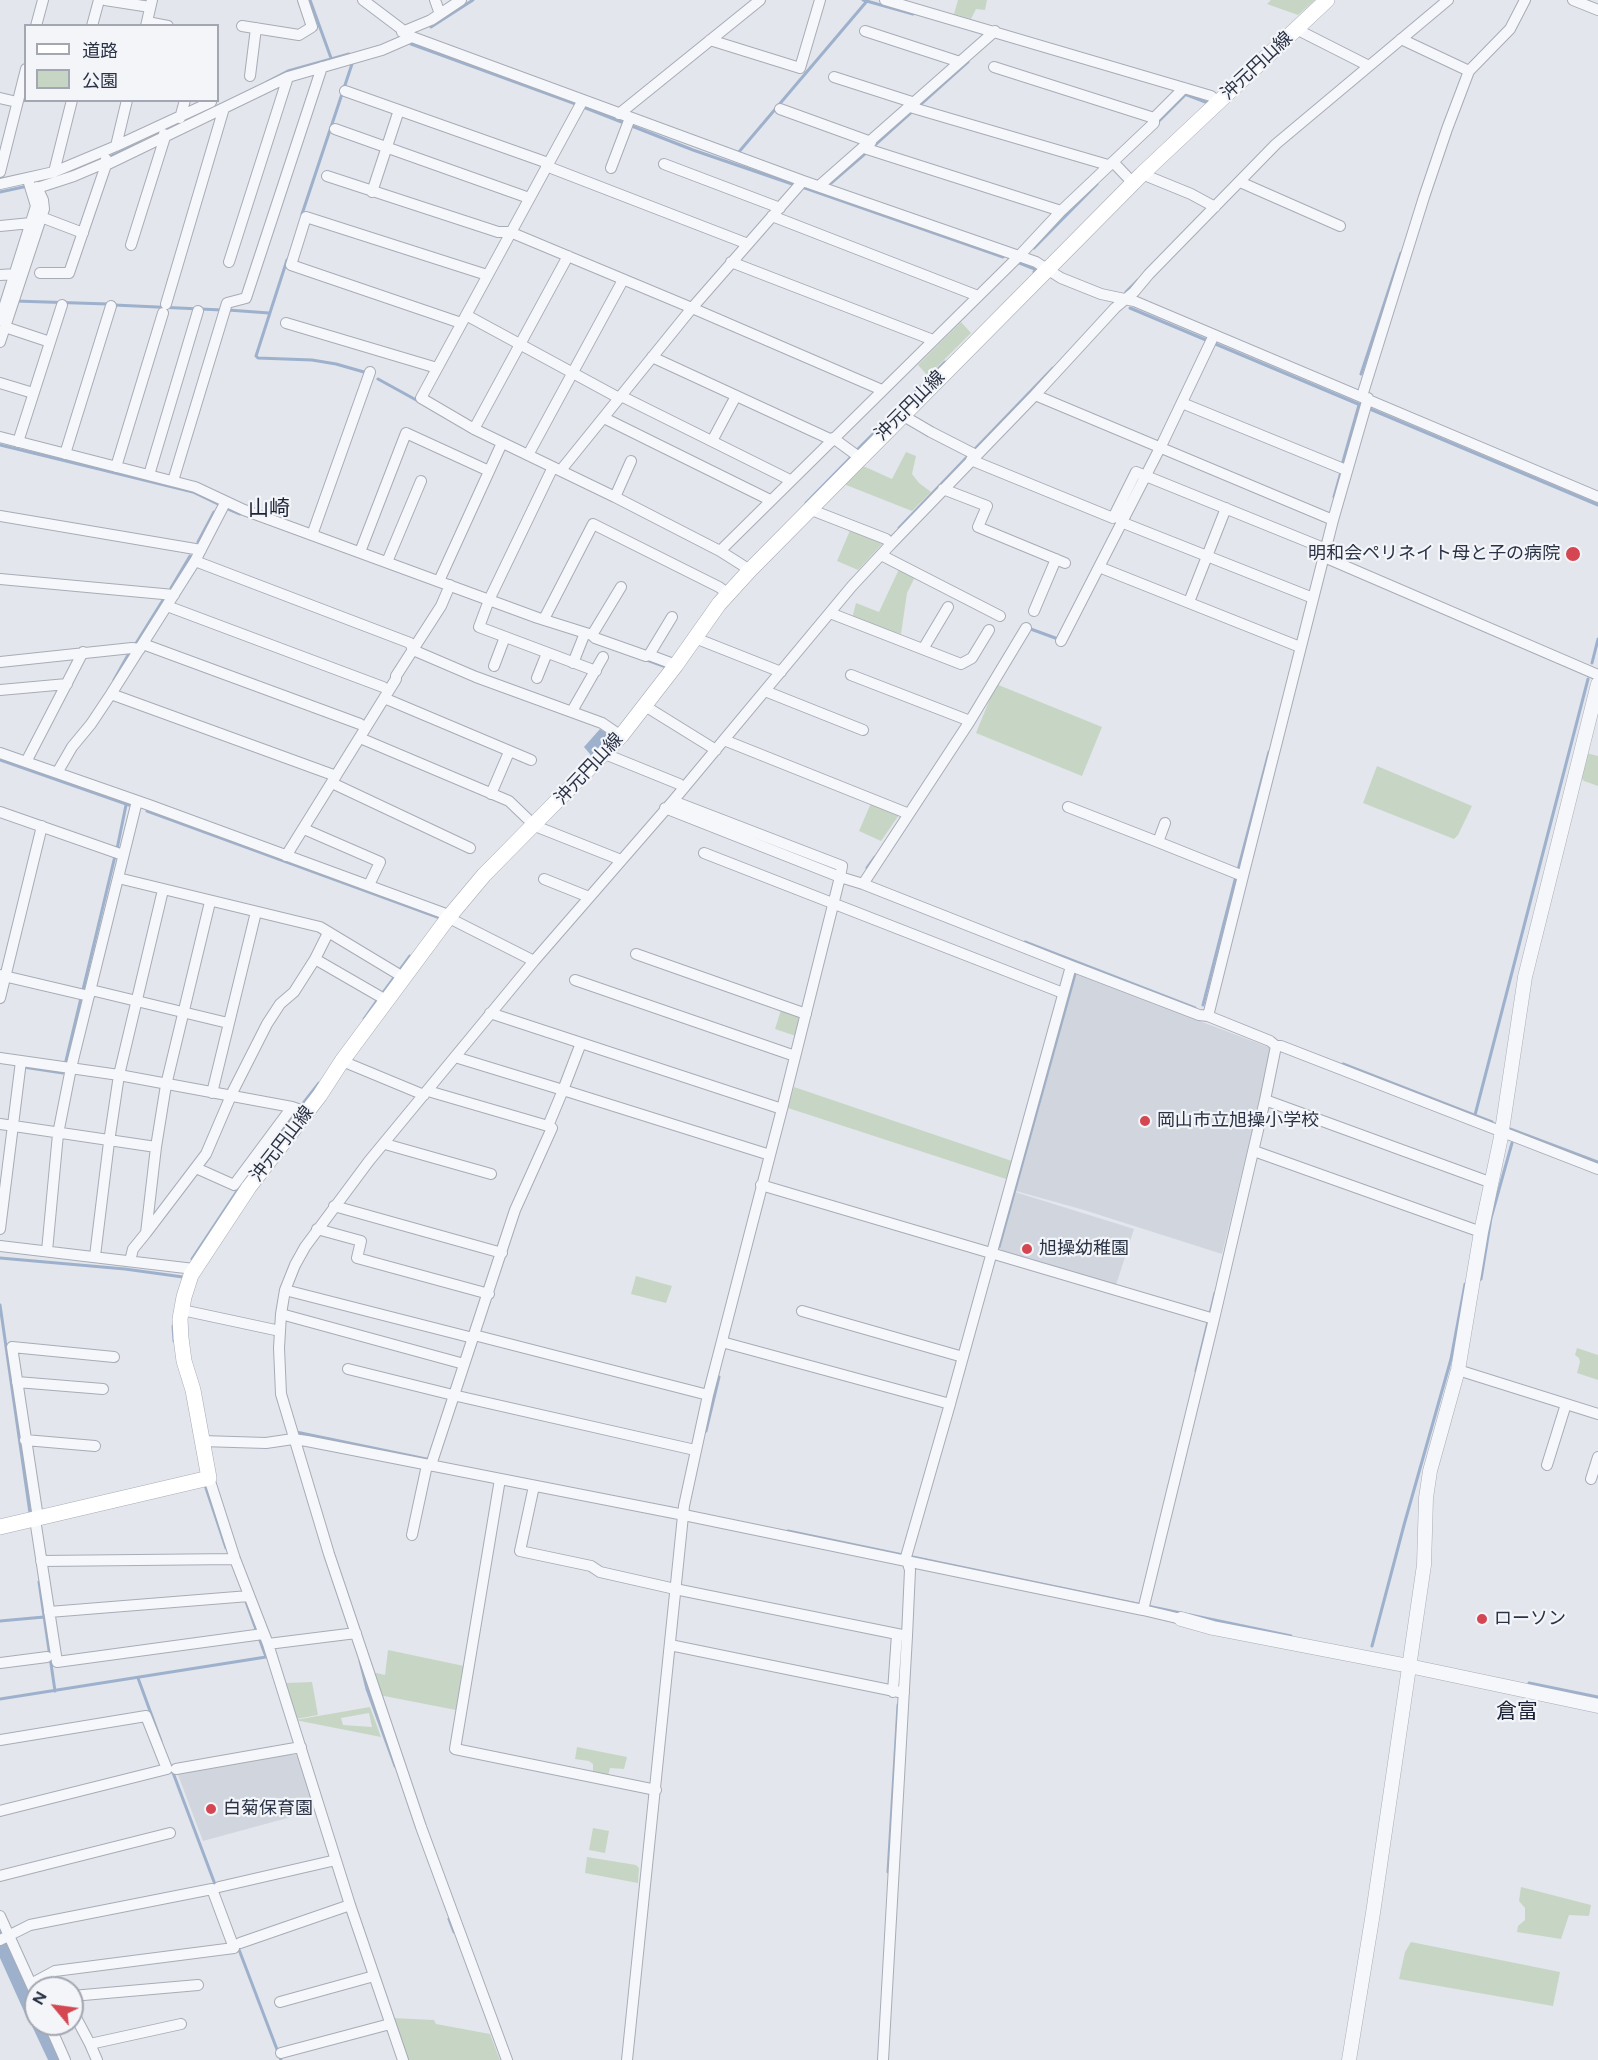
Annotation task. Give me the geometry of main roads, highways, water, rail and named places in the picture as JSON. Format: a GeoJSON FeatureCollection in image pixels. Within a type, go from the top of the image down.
{"type":"FeatureCollection","features":[{"type":"Feature","properties":{"kind":"main road","name":"沖元円山線"},"geometry":{"type":"LineString","coordinates":[[0,1527],[209,1478],[194,1390],[184,1361],[181,1338],[184,1297],[194,1269],[299,1109],[320,1095],[399,975],[445,915],[531,823],[605,754],[618,733],[645,706],[671,663],[695,638],[723,590],[809,509],[856,455],[902,415],[1214,99],[1327,0]]}},
{"type":"Feature","properties":{"kind":"water"},"geometry":{"type":"Polygon","coordinates":[[[600,729],[615,738],[595,760],[584,747],[600,729]]]}},
{"type":"Feature","properties":{"kind":"waterway"},"geometry":{"type":"LineString","coordinates":[[310,0],[331,58]]}},
{"type":"Feature","properties":{"kind":"waterway"},"geometry":{"type":"LineString","coordinates":[[431,27],[473,0]]}},
{"type":"Feature","properties":{"kind":"waterway"},"geometry":{"type":"LineString","coordinates":[[863,0],[913,14]]}},
{"type":"Feature","properties":{"kind":"waterway"},"geometry":{"type":"LineString","coordinates":[[738,153],[867,1]]}},
{"type":"Feature","properties":{"kind":"waterway"},"geometry":{"type":"LineString","coordinates":[[411,44],[693,150],[795,185]]}},
{"type":"Feature","properties":{"kind":"waterway"},"geometry":{"type":"LineString","coordinates":[[267,82],[288,71],[349,54]]}},
{"type":"Feature","properties":{"kind":"waterway"},"geometry":{"type":"LineString","coordinates":[[302,214],[353,61]]}},
{"type":"Feature","properties":{"kind":"waterway"},"geometry":{"type":"LineString","coordinates":[[919,106],[968,62]]}},
{"type":"Feature","properties":{"kind":"waterway"},"geometry":{"type":"LineString","coordinates":[[1182,93],[1208,103]]}},
{"type":"Feature","properties":{"kind":"waterway"},"geometry":{"type":"LineString","coordinates":[[1158,122],[1185,95]]}},
{"type":"Feature","properties":{"kind":"waterway"},"geometry":{"type":"LineString","coordinates":[[874,146],[914,110]]}},
{"type":"Feature","properties":{"kind":"waterway"},"geometry":{"type":"LineString","coordinates":[[107,158],[142,142]]}},
{"type":"Feature","properties":{"kind":"waterway"},"geometry":{"type":"LineString","coordinates":[[831,183],[867,152]]}},
{"type":"Feature","properties":{"kind":"waterway"},"geometry":{"type":"LineString","coordinates":[[1034,248],[1097,184]]}},
{"type":"Feature","properties":{"kind":"waterway"},"geometry":{"type":"LineString","coordinates":[[0,192],[28,186]]}},
{"type":"Feature","properties":{"kind":"waterway"},"geometry":{"type":"LineString","coordinates":[[802,187],[1003,257]]}},
{"type":"Feature","properties":{"kind":"waterway"},"geometry":{"type":"LineString","coordinates":[[1361,374],[1401,253]]}},
{"type":"Feature","properties":{"kind":"waterway"},"geometry":{"type":"LineString","coordinates":[[287,260],[256,356],[258,358],[312,360],[364,372]]}},
{"type":"Feature","properties":{"kind":"waterway"},"geometry":{"type":"LineString","coordinates":[[1017,262],[1037,270],[1034,272]]}},
{"type":"Feature","properties":{"kind":"waterway"},"geometry":{"type":"LineString","coordinates":[[1126,292],[1138,280]]}},
{"type":"Feature","properties":{"kind":"waterway"},"geometry":{"type":"LineString","coordinates":[[15,301],[108,304]]}},
{"type":"Feature","properties":{"kind":"waterway"},"geometry":{"type":"LineString","coordinates":[[114,305],[222,310]]}},
{"type":"Feature","properties":{"kind":"waterway"},"geometry":{"type":"LineString","coordinates":[[1130,308],[1598,505]]}},
{"type":"Feature","properties":{"kind":"waterway"},"geometry":{"type":"LineString","coordinates":[[228,310],[269,313]]}},
{"type":"Feature","properties":{"kind":"waterway"},"geometry":{"type":"LineString","coordinates":[[856,451],[945,362]]}},
{"type":"Feature","properties":{"kind":"waterway"},"geometry":{"type":"LineString","coordinates":[[974,450],[1053,368]]}},
{"type":"Feature","properties":{"kind":"waterway"},"geometry":{"type":"LineString","coordinates":[[378,379],[418,401]]}},
{"type":"Feature","properties":{"kind":"waterway"},"geometry":{"type":"LineString","coordinates":[[1342,465],[1359,405]]}},
{"type":"Feature","properties":{"kind":"waterway"},"geometry":{"type":"LineString","coordinates":[[0,445],[193,492],[220,505]]}},
{"type":"Feature","properties":{"kind":"waterway"},"geometry":{"type":"LineString","coordinates":[[806,503],[852,456]]}},
{"type":"Feature","properties":{"kind":"waterway"},"geometry":{"type":"LineString","coordinates":[[899,528],[967,457]]}},
{"type":"Feature","properties":{"kind":"waterway"},"geometry":{"type":"LineString","coordinates":[[1334,497],[1341,472]]}},
{"type":"Feature","properties":{"kind":"waterway"},"geometry":{"type":"LineString","coordinates":[[226,508],[240,514]]}},
{"type":"Feature","properties":{"kind":"waterway"},"geometry":{"type":"LineString","coordinates":[[198,542],[214,512]]}},
{"type":"Feature","properties":{"kind":"waterway"},"geometry":{"type":"LineString","coordinates":[[171,588],[190,556]]}},
{"type":"Feature","properties":{"kind":"waterway"},"geometry":{"type":"LineString","coordinates":[[135,645],[163,600]]}},
{"type":"Feature","properties":{"kind":"waterway"},"geometry":{"type":"LineString","coordinates":[[1028,628],[1058,639]]}},
{"type":"Feature","properties":{"kind":"waterway"},"geometry":{"type":"LineString","coordinates":[[1592,663],[1598,639]]}},
{"type":"Feature","properties":{"kind":"waterway"},"geometry":{"type":"LineString","coordinates":[[114,680],[128,655]]}},
{"type":"Feature","properties":{"kind":"waterway"},"geometry":{"type":"LineString","coordinates":[[647,660],[666,667]]}},
{"type":"Feature","properties":{"kind":"waterway"},"geometry":{"type":"LineString","coordinates":[[1475,1115],[1588,679]]}},
{"type":"Feature","properties":{"kind":"waterway"},"geometry":{"type":"LineString","coordinates":[[1238,870],[1269,752]]}},
{"type":"Feature","properties":{"kind":"waterway"},"geometry":{"type":"LineString","coordinates":[[0,760],[129,805]]}},
{"type":"Feature","properties":{"kind":"waterway"},"geometry":{"type":"LineString","coordinates":[[117,849],[126,805]]}},
{"type":"Feature","properties":{"kind":"waterway"},"geometry":{"type":"LineString","coordinates":[[147,811],[440,918]]}},
{"type":"Feature","properties":{"kind":"waterway"},"geometry":{"type":"LineString","coordinates":[[23,1067],[63,1073],[115,856]]}},
{"type":"Feature","properties":{"kind":"waterway"},"geometry":{"type":"LineString","coordinates":[[867,868],[875,857]]}},
{"type":"Feature","properties":{"kind":"waterway"},"geometry":{"type":"LineString","coordinates":[[1203,1005],[1236,876]]}},
{"type":"Feature","properties":{"kind":"waterway"},"geometry":{"type":"LineString","coordinates":[[1025,942],[1195,1008]]}},
{"type":"Feature","properties":{"kind":"waterway"},"geometry":{"type":"LineString","coordinates":[[382,994],[410,956]]}},
{"type":"Feature","properties":{"kind":"waterway"},"geometry":{"type":"LineString","coordinates":[[999,1247],[1075,974]]}},
{"type":"Feature","properties":{"kind":"waterway"},"geometry":{"type":"LineString","coordinates":[[364,1019],[378,999]]}},
{"type":"Feature","properties":{"kind":"waterway"},"geometry":{"type":"LineString","coordinates":[[1343,1064],[1492,1122]]}},
{"type":"Feature","properties":{"kind":"waterway"},"geometry":{"type":"LineString","coordinates":[[301,1106],[319,1083]]}},
{"type":"Feature","properties":{"kind":"waterway"},"geometry":{"type":"LineString","coordinates":[[264,1153],[297,1111]]}},
{"type":"Feature","properties":{"kind":"waterway"},"geometry":{"type":"LineString","coordinates":[[1510,1129],[1598,1162]]}},
{"type":"Feature","properties":{"kind":"waterway"},"geometry":{"type":"LineString","coordinates":[[1479,1280],[1491,1218],[1512,1143]]}},
{"type":"Feature","properties":{"kind":"waterway"},"geometry":{"type":"LineString","coordinates":[[192,1259],[247,1176]]}},
{"type":"Feature","properties":{"kind":"waterway"},"geometry":{"type":"LineString","coordinates":[[0,1258],[125,1269],[183,1277]]}},
{"type":"Feature","properties":{"kind":"waterway"},"geometry":{"type":"LineString","coordinates":[[1372,1646],[1451,1359],[1465,1284]]}},
{"type":"Feature","properties":{"kind":"waterway"},"geometry":{"type":"LineString","coordinates":[[1196,1371],[1215,1293]]}},
{"type":"Feature","properties":{"kind":"waterway"},"geometry":{"type":"LineString","coordinates":[[0,1305],[30,1513]]}},
{"type":"Feature","properties":{"kind":"waterway"},"geometry":{"type":"LineString","coordinates":[[173,1326],[174,1341]]}},
{"type":"Feature","properties":{"kind":"waterway"},"geometry":{"type":"LineString","coordinates":[[706,1431],[719,1377]]}},
{"type":"Feature","properties":{"kind":"waterway"},"geometry":{"type":"LineString","coordinates":[[296,1432],[431,1460]]}},
{"type":"Feature","properties":{"kind":"waterway"},"geometry":{"type":"LineString","coordinates":[[205,1485],[226,1548]]}},
{"type":"Feature","properties":{"kind":"waterway"},"geometry":{"type":"LineString","coordinates":[[788,1531],[1291,1636]]}},
{"type":"Feature","properties":{"kind":"waterway"},"geometry":{"type":"LineString","coordinates":[[39,1582],[55,1691]]}},
{"type":"Feature","properties":{"kind":"waterway"},"geometry":{"type":"LineString","coordinates":[[0,1699],[266,1657],[245,1599]]}},
{"type":"Feature","properties":{"kind":"waterway"},"geometry":{"type":"LineString","coordinates":[[0,1621],[44,1617]]}},
{"type":"Feature","properties":{"kind":"waterway"},"geometry":{"type":"LineString","coordinates":[[360,1661],[367,1689],[395,1766]]}},
{"type":"Feature","properties":{"kind":"waterway"},"geometry":{"type":"LineString","coordinates":[[138,1678],[161,1741]]}},
{"type":"Feature","properties":{"kind":"waterway"},"geometry":{"type":"LineString","coordinates":[[1529,1683],[1598,1697]]}},
{"type":"Feature","properties":{"kind":"waterway"},"geometry":{"type":"LineString","coordinates":[[888,1872],[898,1705]]}},
{"type":"Feature","properties":{"kind":"waterway"},"geometry":{"type":"LineString","coordinates":[[172,1770],[216,1887]]}},
{"type":"Feature","properties":{"kind":"waterway"},"geometry":{"type":"LineString","coordinates":[[449,1919],[454,1932]]}},
{"type":"Feature","properties":{"kind":"waterway"},"geometry":{"type":"LineString","coordinates":[[0,1936],[24,1989]]}},
{"type":"Feature","properties":{"kind":"waterway"},"geometry":{"type":"LineString","coordinates":[[238,1947],[281,2060]]}},
{"type":"Feature","properties":{"kind":"waterway"},"geometry":{"type":"LineString","coordinates":[[47,2036],[58,2060]]}},
{"type":"Feature","properties":{"kind":"place","name":"明和会ペリネイト母と子の病院"},"geometry":{"type":"Point","coordinates":[1573,554]}},
{"type":"Feature","properties":{"kind":"place","name":"岡山市立旭操小学校"},"geometry":{"type":"Point","coordinates":[1145,1121]}},
{"type":"Feature","properties":{"kind":"place","name":"旭操幼稚園"},"geometry":{"type":"Point","coordinates":[1027,1249]}},
{"type":"Feature","properties":{"kind":"place","name":"ローソン"},"geometry":{"type":"Point","coordinates":[1482,1619]}},
{"type":"Feature","properties":{"kind":"place","name":"白菊保育園"},"geometry":{"type":"Point","coordinates":[211,1809]}},
{"type":"Feature","properties":{"kind":"district","name":"山崎"},"geometry":{"type":"Point","coordinates":[269,509]}},
{"type":"Feature","properties":{"kind":"district","name":"倉富"},"geometry":{"type":"Point","coordinates":[1517,1712]}}]}
